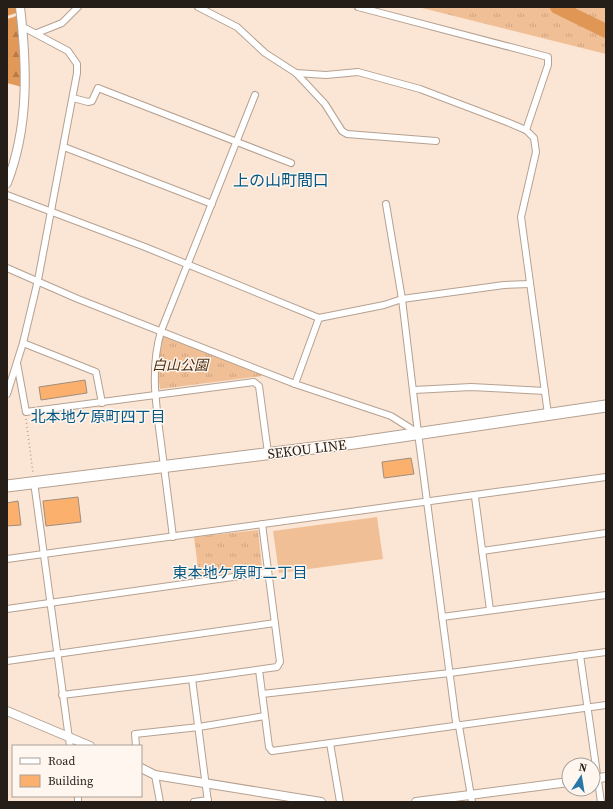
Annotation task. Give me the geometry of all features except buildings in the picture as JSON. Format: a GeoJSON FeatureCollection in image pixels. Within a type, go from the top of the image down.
{"type":"FeatureCollection","features":[{"type":"Feature","properties":{"kind":"highway","name":"SEKOU LINE"},"geometry":{"type":"LineString","coordinates":[[7,486],[268,454],[606,406]]}},
{"type":"Feature","properties":{"kind":"street"},"geometry":{"type":"LineString","coordinates":[[7,183],[21,129],[26,90],[26,52],[20,7]]}},
{"type":"Feature","properties":{"kind":"street"},"geometry":{"type":"LineString","coordinates":[[37,33],[62,23],[78,7]]}},
{"type":"Feature","properties":{"kind":"street"},"geometry":{"type":"LineString","coordinates":[[198,7],[237,27],[265,53],[296,72],[325,104],[342,131],[347,134],[436,141]]}},
{"type":"Feature","properties":{"kind":"street"},"geometry":{"type":"LineString","coordinates":[[358,7],[548,57],[548,65],[526,130]]}},
{"type":"Feature","properties":{"kind":"street"},"geometry":{"type":"LineString","coordinates":[[7,394],[23,343],[38,280],[77,73],[73,56],[59,45],[23,27]]}},
{"type":"Feature","properties":{"kind":"street"},"geometry":{"type":"LineString","coordinates":[[296,72],[326,75],[358,72],[450,99],[526,130],[534,138],[536,152],[521,217],[548,414]]}},
{"type":"Feature","properties":{"kind":"street"},"geometry":{"type":"LineString","coordinates":[[73,98],[88,102],[92,101],[98,88],[292,163]]}},
{"type":"Feature","properties":{"kind":"street"},"geometry":{"type":"LineString","coordinates":[[173,537],[155,396],[154,368],[161,331],[254,95]]}},
{"type":"Feature","properties":{"kind":"street"},"geometry":{"type":"LineString","coordinates":[[64,147],[212,204]]}},
{"type":"Feature","properties":{"kind":"street"},"geometry":{"type":"LineString","coordinates":[[7,195],[188,264],[319,318],[384,305],[402,299],[504,285],[530,284]]}},
{"type":"Feature","properties":{"kind":"street"},"geometry":{"type":"LineString","coordinates":[[386,204],[402,299],[456,722],[459,726],[471,798]]}},
{"type":"Feature","properties":{"kind":"street"},"geometry":{"type":"LineString","coordinates":[[7,268],[38,280],[78,299],[295,384],[391,416],[418,433]]}},
{"type":"Feature","properties":{"kind":"street"},"geometry":{"type":"LineString","coordinates":[[295,384],[319,318]]}},
{"type":"Feature","properties":{"kind":"street"},"geometry":{"type":"LineString","coordinates":[[23,343],[96,372],[102,403]]}},
{"type":"Feature","properties":{"kind":"street"},"geometry":{"type":"LineString","coordinates":[[17,362],[26,412],[254,382],[259,386],[268,454]]}},
{"type":"Feature","properties":{"kind":"street"},"geometry":{"type":"LineString","coordinates":[[414,390],[471,387],[545,391]]}},
{"type":"Feature","properties":{"kind":"street"},"geometry":{"type":"LineString","coordinates":[[7,560],[262,524],[475,497],[606,477]]}},
{"type":"Feature","properties":{"kind":"street"},"geometry":{"type":"LineString","coordinates":[[34,482],[56,655],[70,745]]}},
{"type":"Feature","properties":{"kind":"street"},"geometry":{"type":"LineString","coordinates":[[475,497],[490,610]]}},
{"type":"Feature","properties":{"kind":"street"},"geometry":{"type":"LineString","coordinates":[[62,695],[192,680],[277,667],[280,662],[262,524]]}},
{"type":"Feature","properties":{"kind":"street"},"geometry":{"type":"LineString","coordinates":[[482,551],[606,533]]}},
{"type":"Feature","properties":{"kind":"street"},"geometry":{"type":"LineString","coordinates":[[7,609],[268,572]]}},
{"type":"Feature","properties":{"kind":"street"},"geometry":{"type":"LineString","coordinates":[[442,617],[606,595]]}},
{"type":"Feature","properties":{"kind":"street"},"geometry":{"type":"LineString","coordinates":[[7,661],[275,623]]}},
{"type":"Feature","properties":{"kind":"street"},"geometry":{"type":"LineString","coordinates":[[262,694],[450,673],[606,652]]}},
{"type":"Feature","properties":{"kind":"street"},"geometry":{"type":"LineString","coordinates":[[580,655],[595,757]]}},
{"type":"Feature","properties":{"kind":"street"},"geometry":{"type":"LineString","coordinates":[[259,670],[270,750],[459,726],[606,705]]}},
{"type":"Feature","properties":{"kind":"street"},"geometry":{"type":"LineString","coordinates":[[192,680],[208,801],[194,802]]}},
{"type":"Feature","properties":{"kind":"street"},"geometry":{"type":"LineString","coordinates":[[7,711],[88,745]]}},
{"type":"Feature","properties":{"kind":"street"},"geometry":{"type":"LineString","coordinates":[[136,745],[134,734],[199,727],[265,716]]}},
{"type":"Feature","properties":{"kind":"street"},"geometry":{"type":"LineString","coordinates":[[330,743],[340,802]]}},
{"type":"Feature","properties":{"kind":"street"},"geometry":{"type":"LineString","coordinates":[[142,768],[156,775],[321,802]]}},
{"type":"Feature","properties":{"kind":"street"},"geometry":{"type":"LineString","coordinates":[[156,775],[160,802]]}},
{"type":"Feature","properties":{"kind":"street"},"geometry":{"type":"LineString","coordinates":[[416,802],[471,798],[561,783]]}},
{"type":"Feature","properties":{"kind":"path"},"geometry":{"type":"LineString","coordinates":[[28,412],[26,418],[34,482]]}},
{"type":"Feature","properties":{"kind":"green space"},"geometry":{"type":"Polygon","coordinates":[[[418,7],[606,7],[606,54],[418,7]]]}},
{"type":"Feature","properties":{"kind":"green space"},"geometry":{"type":"Polygon","coordinates":[[[17,16],[22,87],[7,83],[7,19],[17,16]]]}},
{"type":"Feature","properties":{"kind":"green space","name":"白山公園"},"geometry":{"type":"Polygon","coordinates":[[[162,335],[261,373],[262,376],[160,389],[157,368],[162,335]]]}},
{"type":"Feature","properties":{"kind":"green space"},"geometry":{"type":"Polygon","coordinates":[[[377,517],[383,559],[279,573],[273,531],[377,517]]]}},
{"type":"Feature","properties":{"kind":"green space"},"geometry":{"type":"Polygon","coordinates":[[[258,530],[262,568],[199,576],[194,537],[258,530]]]}},
{"type":"Feature","properties":{"kind":"shaded area"},"geometry":{"type":"Polygon","coordinates":[[[7,7],[16,7],[16,13],[7,16],[7,7]]]}},
{"type":"Feature","properties":{"kind":"waterway"},"geometry":{"type":"LineString","coordinates":[[557,7],[606,31]]}},
{"type":"Feature","properties":{"kind":"district","name":"上の山町間口"},"geometry":{"type":"Point","coordinates":[281,180]}},
{"type":"Feature","properties":{"kind":"district","name":"北本地ケ原町四丁目"},"geometry":{"type":"Point","coordinates":[98,416]}},
{"type":"Feature","properties":{"kind":"district","name":"東本地ケ原町二丁目"},"geometry":{"type":"Point","coordinates":[240,572]}}]}
